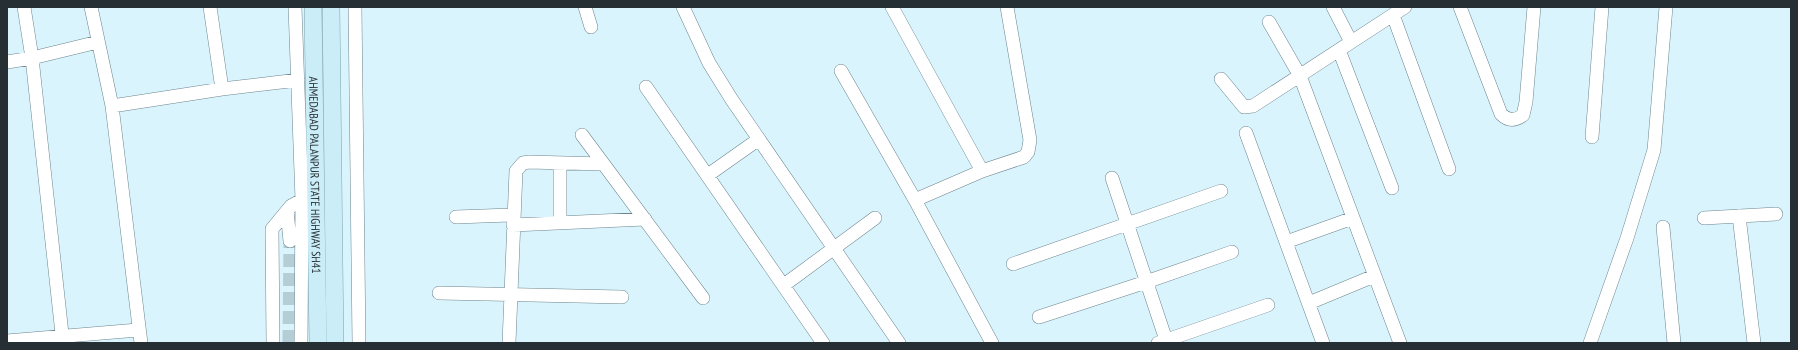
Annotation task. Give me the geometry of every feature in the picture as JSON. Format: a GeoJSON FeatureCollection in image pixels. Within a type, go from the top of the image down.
{"type":"FeatureCollection","features":[{"type":"Feature","properties":{"kind":"main road","name":"AHMEDABAD PALANPUR STATE HIGHWAY SH41"},"geometry":{"type":"LineString","coordinates":[[312,7],[318,343]]}},
{"type":"Feature","properties":{"kind":"main road","name":"AHMEDABAD PALANPUR STATE HIGHWAY SH41"},"geometry":{"type":"LineString","coordinates":[[331,7],[335,343]]}},
{"type":"Feature","properties":{"kind":"street"},"geometry":{"type":"LineString","coordinates":[[24,7],[32,58],[62,339]]}},
{"type":"Feature","properties":{"kind":"street"},"geometry":{"type":"LineString","coordinates":[[91,7],[112,106],[135,289],[138,330],[141,343]]}},
{"type":"Feature","properties":{"kind":"street"},"geometry":{"type":"LineString","coordinates":[[210,7],[222,89]]}},
{"type":"Feature","properties":{"kind":"street"},"geometry":{"type":"LineString","coordinates":[[295,7],[302,200],[301,343]]}},
{"type":"Feature","properties":{"kind":"street"},"geometry":{"type":"LineString","coordinates":[[355,7],[359,343]]}},
{"type":"Feature","properties":{"kind":"street"},"geometry":{"type":"LineString","coordinates":[[585,7],[591,27]]}},
{"type":"Feature","properties":{"kind":"street"},"geometry":{"type":"LineString","coordinates":[[683,7],[709,62],[759,139],[899,343]]}},
{"type":"Feature","properties":{"kind":"street"},"geometry":{"type":"LineString","coordinates":[[892,7],[982,170]]}},
{"type":"Feature","properties":{"kind":"street"},"geometry":{"type":"LineString","coordinates":[[915,200],[982,170],[1024,157],[1030,148],[1007,7]]}},
{"type":"Feature","properties":{"kind":"street"},"geometry":{"type":"LineString","coordinates":[[1333,7],[1351,42]]}},
{"type":"Feature","properties":{"kind":"street"},"geometry":{"type":"LineString","coordinates":[[1222,78],[1244,107],[1247,108],[1253,106],[1404,7]]}},
{"type":"Feature","properties":{"kind":"street"},"geometry":{"type":"LineString","coordinates":[[1460,7],[1498,108],[1504,117],[1512,120],[1523,115],[1525,109],[1534,7]]}},
{"type":"Feature","properties":{"kind":"street"},"geometry":{"type":"LineString","coordinates":[[1592,137],[1602,7]]}},
{"type":"Feature","properties":{"kind":"street"},"geometry":{"type":"LineString","coordinates":[[1590,343],[1627,238],[1654,150],[1666,7]]}},
{"type":"Feature","properties":{"kind":"street"},"geometry":{"type":"LineString","coordinates":[[1393,15],[1449,170]]}},
{"type":"Feature","properties":{"kind":"street"},"geometry":{"type":"LineString","coordinates":[[1269,22],[1300,76],[1400,343]]}},
{"type":"Feature","properties":{"kind":"street"},"geometry":{"type":"LineString","coordinates":[[7,62],[32,58],[98,42]]}},
{"type":"Feature","properties":{"kind":"street"},"geometry":{"type":"LineString","coordinates":[[1339,50],[1392,188]]}},
{"type":"Feature","properties":{"kind":"street"},"geometry":{"type":"LineString","coordinates":[[841,71],[915,200],[992,343]]}},
{"type":"Feature","properties":{"kind":"street"},"geometry":{"type":"LineString","coordinates":[[112,106],[222,89],[298,80]]}},
{"type":"Feature","properties":{"kind":"street"},"geometry":{"type":"LineString","coordinates":[[646,86],[823,343]]}},
{"type":"Feature","properties":{"kind":"street"},"geometry":{"type":"LineString","coordinates":[[1246,133],[1324,343]]}},
{"type":"Feature","properties":{"kind":"street"},"geometry":{"type":"LineString","coordinates":[[582,135],[703,298]]}},
{"type":"Feature","properties":{"kind":"street"},"geometry":{"type":"LineString","coordinates":[[708,175],[759,139]]}},
{"type":"Feature","properties":{"kind":"street"},"geometry":{"type":"LineString","coordinates":[[509,343],[514,179],[518,167],[529,162],[603,164]]}},
{"type":"Feature","properties":{"kind":"street"},"geometry":{"type":"LineString","coordinates":[[560,163],[560,223]]}},
{"type":"Feature","properties":{"kind":"street"},"geometry":{"type":"LineString","coordinates":[[1112,178],[1146,282],[1163,342],[1268,304]]}},
{"type":"Feature","properties":{"kind":"street"},"geometry":{"type":"LineString","coordinates":[[1012,264],[1128,225],[1222,191]]}},
{"type":"Feature","properties":{"kind":"street"},"geometry":{"type":"LineString","coordinates":[[273,343],[272,229],[291,206],[302,200]]}},
{"type":"Feature","properties":{"kind":"street"},"geometry":{"type":"LineString","coordinates":[[287,211],[290,241]]}},
{"type":"Feature","properties":{"kind":"street"},"geometry":{"type":"LineString","coordinates":[[1704,218],[1776,214]]}},
{"type":"Feature","properties":{"kind":"street"},"geometry":{"type":"LineString","coordinates":[[1739,216],[1754,343]]}},
{"type":"Feature","properties":{"kind":"street"},"geometry":{"type":"LineString","coordinates":[[456,217],[560,223],[644,219]]}},
{"type":"Feature","properties":{"kind":"street"},"geometry":{"type":"LineString","coordinates":[[784,285],[833,247],[875,218]]}},
{"type":"Feature","properties":{"kind":"street"},"geometry":{"type":"LineString","coordinates":[[1286,242],[1353,218]]}},
{"type":"Feature","properties":{"kind":"street"},"geometry":{"type":"LineString","coordinates":[[1663,226],[1674,343]]}},
{"type":"Feature","properties":{"kind":"street"},"geometry":{"type":"LineString","coordinates":[[1039,317],[1232,252]]}},
{"type":"Feature","properties":{"kind":"street"},"geometry":{"type":"LineString","coordinates":[[1309,303],[1374,276]]}},
{"type":"Feature","properties":{"kind":"street"},"geometry":{"type":"LineString","coordinates":[[439,293],[622,297]]}},
{"type":"Feature","properties":{"kind":"street"},"geometry":{"type":"LineString","coordinates":[[7,341],[62,339],[138,330]]}},
{"type":"Feature","properties":{"kind":"tunnel"},"geometry":{"type":"LineString","coordinates":[[289,343],[290,241]]}}]}
